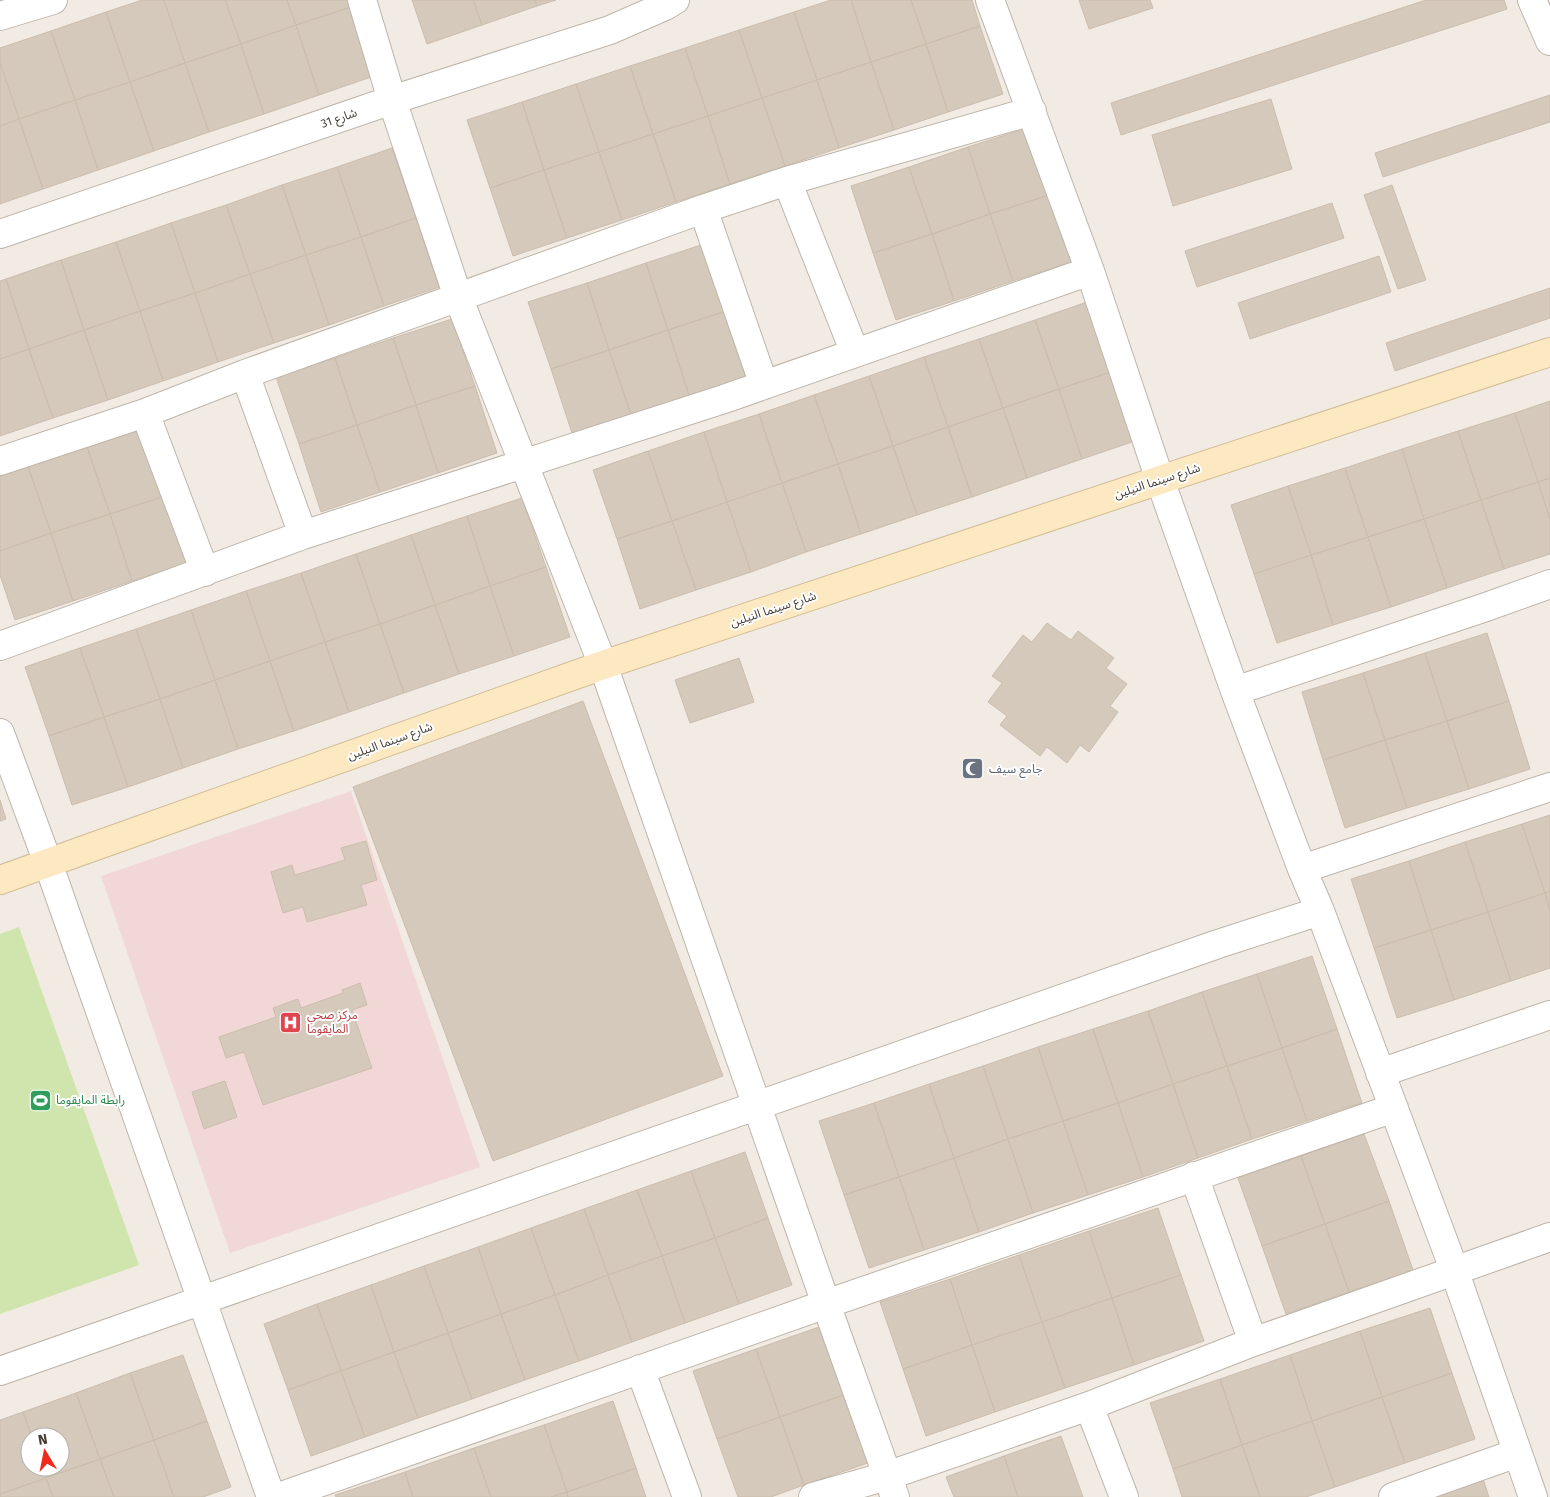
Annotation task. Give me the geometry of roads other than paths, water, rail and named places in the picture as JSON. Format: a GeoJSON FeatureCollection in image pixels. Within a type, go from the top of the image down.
{"type":"FeatureCollection","features":[{"type":"Feature","properties":{"kind":"street"},"geometry":{"type":"LineString","coordinates":[[4,10],[53,0]]}},
{"type":"Feature","properties":{"kind":"street"},"geometry":{"type":"LineString","coordinates":[[362,0],[392,100],[458,297],[603,665],[891,1486]]}},
{"type":"Feature","properties":{"kind":"street","name":"شارع 31"},"geometry":{"type":"LineString","coordinates":[[0,234],[392,100],[610,30],[676,0]]}},
{"type":"Feature","properties":{"kind":"street"},"geometry":{"type":"LineString","coordinates":[[990,0],[1090,271],[1160,480],[1234,691],[1320,911],[1455,1272],[1533,1497]]}},
{"type":"Feature","properties":{"kind":"street"},"geometry":{"type":"LineString","coordinates":[[1532,0],[1550,41]]}},
{"type":"Feature","properties":{"kind":"street"},"geometry":{"type":"LineString","coordinates":[[0,461],[146,412],[245,374],[703,209],[787,181],[1032,111]]}},
{"type":"Feature","properties":{"kind":"street"},"geometry":{"type":"LineString","coordinates":[[787,181],[855,353]]}},
{"type":"Feature","properties":{"kind":"street"},"geometry":{"type":"LineString","coordinates":[[703,209],[764,384]]}},
{"type":"Feature","properties":{"kind":"street"},"geometry":{"type":"LineString","coordinates":[[0,646],[303,535],[724,399],[1090,271]]}},
{"type":"Feature","properties":{"kind":"street","name":"شارع سينما النيلين"},"geometry":{"type":"LineString","coordinates":[[0,880],[603,665],[1550,352]]}},
{"type":"Feature","properties":{"kind":"street"},"geometry":{"type":"LineString","coordinates":[[245,374],[303,535]]}},
{"type":"Feature","properties":{"kind":"street"},"geometry":{"type":"LineString","coordinates":[[146,412],[205,572]]}},
{"type":"Feature","properties":{"kind":"street"},"geometry":{"type":"LineString","coordinates":[[1234,691],[1486,608],[1550,584]]}},
{"type":"Feature","properties":{"kind":"street"},"geometry":{"type":"LineString","coordinates":[[0,733],[48,863],[271,1497]]}},
{"type":"Feature","properties":{"kind":"street"},"geometry":{"type":"LineString","coordinates":[[1302,869],[1550,787]]}},
{"type":"Feature","properties":{"kind":"street"},"geometry":{"type":"LineString","coordinates":[[0,1371],[1218,944],[1320,911]]}},
{"type":"Feature","properties":{"kind":"street"},"geometry":{"type":"LineString","coordinates":[[1380,1073],[1550,1015]]}},
{"type":"Feature","properties":{"kind":"street"},"geometry":{"type":"LineString","coordinates":[[279,1497],[826,1304],[1394,1108]]}},
{"type":"Feature","properties":{"kind":"street"},"geometry":{"type":"LineString","coordinates":[[1194,1176],[1254,1342]]}},
{"type":"Feature","properties":{"kind":"street"},"geometry":{"type":"LineString","coordinates":[[813,1497],[891,1486],[1254,1342],[1550,1237]]}},
{"type":"Feature","properties":{"kind":"street"},"geometry":{"type":"LineString","coordinates":[[640,1370],[687,1497]]}},
{"type":"Feature","properties":{"kind":"street"},"geometry":{"type":"LineString","coordinates":[[1089,1406],[1124,1497]]}},
{"type":"Feature","properties":{"kind":"street"},"geometry":{"type":"LineString","coordinates":[[1393,1497],[1517,1453]]}},
{"type":"Feature","properties":{"kind":"place","name":"جامع سيف"},"geometry":{"type":"Point","coordinates":[973,769]}},
{"type":"Feature","properties":{"kind":"place","name":"مركز صحي المايقوما"},"geometry":{"type":"Point","coordinates":[291,1022]}},
{"type":"Feature","properties":{"kind":"place","name":"رابطة المايقوما"},"geometry":{"type":"Point","coordinates":[40,1100]}}]}
